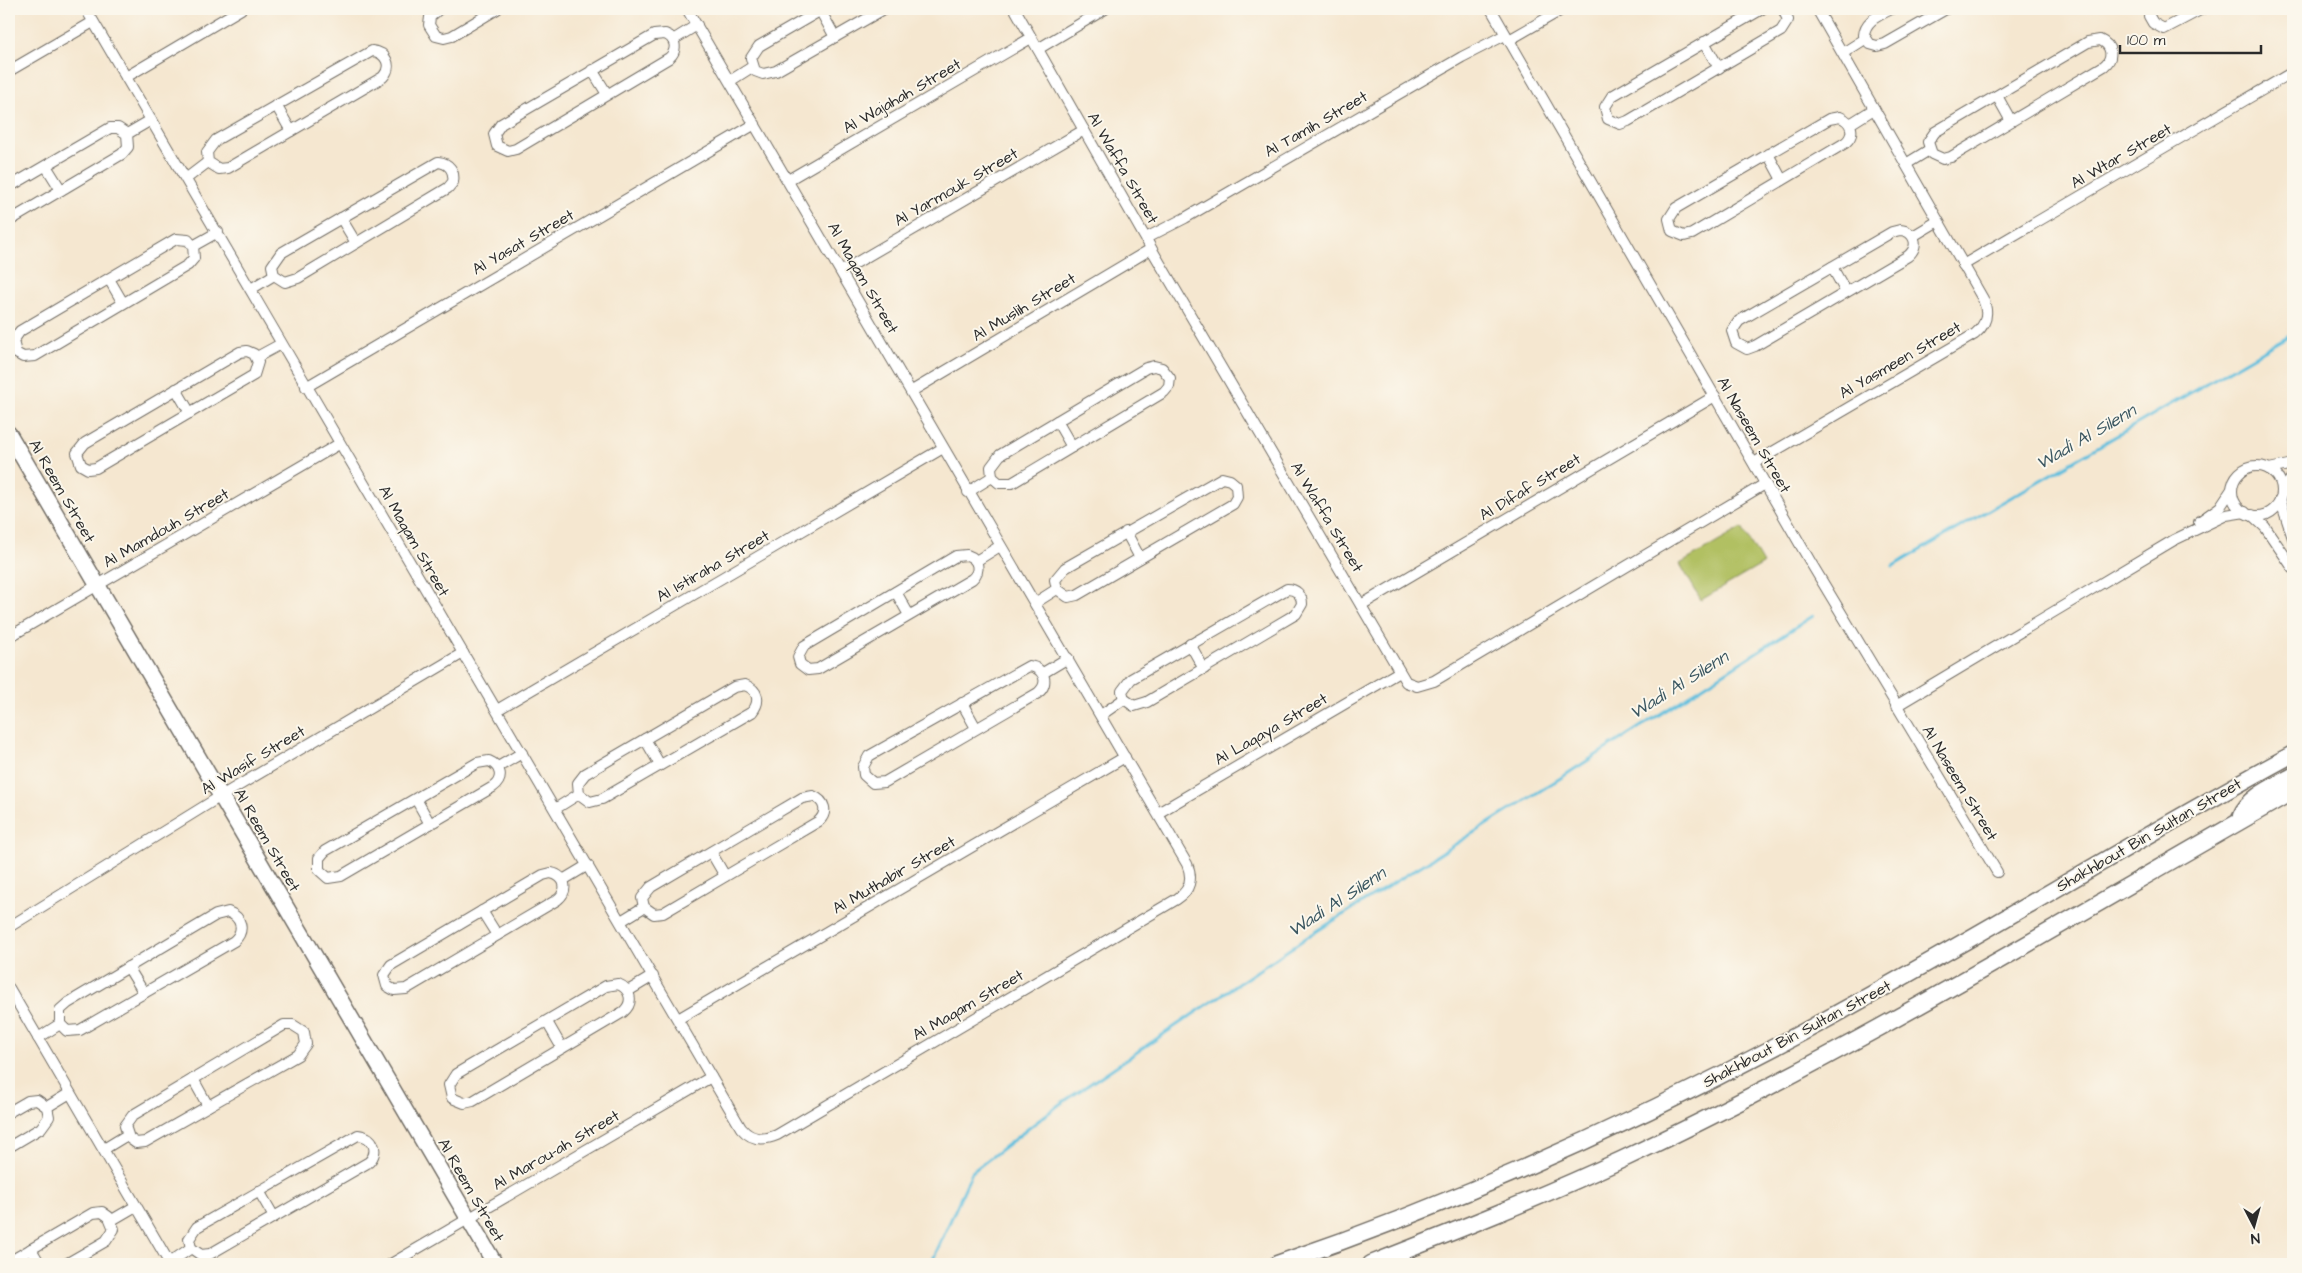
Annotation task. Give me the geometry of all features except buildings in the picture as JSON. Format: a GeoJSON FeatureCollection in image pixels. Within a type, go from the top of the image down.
{"type":"FeatureCollection","features":[{"type":"Feature","properties":{"kind":"main road","name":"Shakhbout Bin Sultan Street"},"geometry":{"type":"LineString","coordinates":[[1277,1264],[1487,1184],[1685,1094],[1863,999],[2200,805],[2293,754]]}},
{"type":"Feature","properties":{"kind":"main road"},"geometry":{"type":"LineString","coordinates":[[2240,821],[2249,804],[2293,776]]}},
{"type":"Feature","properties":{"kind":"main road","name":"Shakhbout Bin Sultan Street"},"geometry":{"type":"LineString","coordinates":[[1371,1264],[1476,1223],[1621,1160],[1762,1090],[1917,1005],[2293,791]]}},
{"type":"Feature","properties":{"kind":"street","name":"Al Maqam Street"},"geometry":{"type":"LineString","coordinates":[[86,9],[187,178],[339,444],[711,1076],[744,1131],[757,1138],[771,1137],[1177,900],[1188,888],[1190,873],[1158,813],[1068,658],[968,492],[912,391],[688,9]]}},
{"type":"Feature","properties":{"kind":"street"},"geometry":{"type":"LineString","coordinates":[[126,77],[241,9]]}},
{"type":"Feature","properties":{"kind":"street"},"geometry":{"type":"LineString","coordinates":[[439,9],[430,17],[429,25],[432,33],[444,38],[452,36],[497,9]]}},
{"type":"Feature","properties":{"kind":"street"},"geometry":{"type":"LineString","coordinates":[[835,37],[821,10],[759,46],[751,58],[752,67],[759,73],[772,73],[835,37],[884,9]]}},
{"type":"Feature","properties":{"kind":"street","name":"Al Waffa Street"},"geometry":{"type":"LineString","coordinates":[[1014,9],[1406,682],[1422,685],[1434,681],[1765,484]]}},
{"type":"Feature","properties":{"kind":"street"},"geometry":{"type":"LineString","coordinates":[[1038,49],[1105,9]]}},
{"type":"Feature","properties":{"kind":"street","name":"Al Naseem Street"},"geometry":{"type":"LineString","coordinates":[[1491,9],[1765,484],[1997,872]]}},
{"type":"Feature","properties":{"kind":"street","name":"Al Tamih Street"},"geometry":{"type":"LineString","coordinates":[[1149,243],[1185,218],[1462,56],[1474,46],[1506,35],[1563,9]]}},
{"type":"Feature","properties":{"kind":"street"},"geometry":{"type":"LineString","coordinates":[[1762,9],[1612,96],[1605,107],[1606,115],[1615,123],[1624,123],[1719,68],[1784,28],[1788,20],[1786,10]]}},
{"type":"Feature","properties":{"kind":"street","name":"Al Yasmeen Street"},"geometry":{"type":"LineString","coordinates":[[1754,463],[1980,330],[1986,317],[1986,305],[1817,9]]}},
{"type":"Feature","properties":{"kind":"street"},"geometry":{"type":"LineString","coordinates":[[1891,9],[1867,24],[1864,31],[1865,39],[1873,46],[1881,46],[1946,9]]}},
{"type":"Feature","properties":{"kind":"street"},"geometry":{"type":"LineString","coordinates":[[2150,9],[2153,23],[2164,29],[2202,9]]}},
{"type":"Feature","properties":{"kind":"street"},"geometry":{"type":"LineString","coordinates":[[9,71],[93,22]]}},
{"type":"Feature","properties":{"kind":"street"},"geometry":{"type":"LineString","coordinates":[[673,40],[697,25]]}},
{"type":"Feature","properties":{"kind":"street"},"geometry":{"type":"LineString","coordinates":[[664,34],[673,40],[675,48],[672,55],[512,150],[500,148],[495,142],[495,130],[501,124],[592,70],[654,35],[664,34]]}},
{"type":"Feature","properties":{"kind":"street","name":"Al Wajahah Street"},"geometry":{"type":"LineString","coordinates":[[788,180],[1031,38]]}},
{"type":"Feature","properties":{"kind":"street"},"geometry":{"type":"LineString","coordinates":[[1843,53],[1865,39]]}},
{"type":"Feature","properties":{"kind":"street"},"geometry":{"type":"LineString","coordinates":[[2100,40],[2109,47],[2111,55],[2104,66],[2011,121],[1947,158],[1935,156],[1930,150],[1930,138],[1935,132],[2088,42],[2100,40]]}},
{"type":"Feature","properties":{"kind":"street"},"geometry":{"type":"LineString","coordinates":[[1704,42],[1719,68]]}},
{"type":"Feature","properties":{"kind":"street"},"geometry":{"type":"LineString","coordinates":[[368,52],[379,52],[385,57],[388,68],[383,78],[224,169],[215,168],[208,162],[207,152],[212,144],[276,105],[368,52]]}},
{"type":"Feature","properties":{"kind":"street"},"geometry":{"type":"LineString","coordinates":[[730,81],[752,67]]}},
{"type":"Feature","properties":{"kind":"street"},"geometry":{"type":"LineString","coordinates":[[592,70],[607,94]]}},
{"type":"Feature","properties":{"kind":"street","name":"Al Wtar Street"},"geometry":{"type":"LineString","coordinates":[[1963,265],[2293,72]]}},
{"type":"Feature","properties":{"kind":"street"},"geometry":{"type":"LineString","coordinates":[[1996,96],[2011,121]]}},
{"type":"Feature","properties":{"kind":"street"},"geometry":{"type":"LineString","coordinates":[[276,105],[291,131]]}},
{"type":"Feature","properties":{"kind":"street"},"geometry":{"type":"LineString","coordinates":[[1850,124],[1874,109]]}},
{"type":"Feature","properties":{"kind":"street"},"geometry":{"type":"LineString","coordinates":[[1840,117],[1850,124],[1852,132],[1848,140],[1692,234],[1679,235],[1670,227],[1670,215],[1676,208],[1829,119],[1840,117]]}},
{"type":"Feature","properties":{"kind":"street"},"geometry":{"type":"LineString","coordinates":[[127,134],[151,120]]}},
{"type":"Feature","properties":{"kind":"street","name":"Al Yasat Street"},"geometry":{"type":"LineString","coordinates":[[306,387],[755,124]]}},
{"type":"Feature","properties":{"kind":"street"},"geometry":{"type":"LineString","coordinates":[[9,187],[110,128],[118,128],[127,134],[129,143],[126,151],[9,221]]}},
{"type":"Feature","properties":{"kind":"street","name":"Al Yarmouk Street"},"geometry":{"type":"LineString","coordinates":[[842,271],[1084,130]]}},
{"type":"Feature","properties":{"kind":"street"},"geometry":{"type":"LineString","coordinates":[[1906,164],[1930,150]]}},
{"type":"Feature","properties":{"kind":"street"},"geometry":{"type":"LineString","coordinates":[[1768,154],[1782,180]]}},
{"type":"Feature","properties":{"kind":"street"},"geometry":{"type":"LineString","coordinates":[[187,178],[208,162]]}},
{"type":"Feature","properties":{"kind":"street"},"geometry":{"type":"LineString","coordinates":[[434,163],[445,163],[453,171],[453,182],[448,188],[356,244],[289,282],[280,281],[274,275],[272,266],[281,253],[341,218],[434,163]]}},
{"type":"Feature","properties":{"kind":"street"},"geometry":{"type":"LineString","coordinates":[[46,166],[61,190]]}},
{"type":"Feature","properties":{"kind":"street"},"geometry":{"type":"LineString","coordinates":[[341,218],[356,244]]}},
{"type":"Feature","properties":{"kind":"street"},"geometry":{"type":"LineString","coordinates":[[1913,236],[1938,221]]}},
{"type":"Feature","properties":{"kind":"street"},"geometry":{"type":"LineString","coordinates":[[1904,230],[1913,236],[1915,245],[1912,253],[1751,348],[1739,346],[1733,340],[1734,327],[1739,321],[1892,232],[1904,230]]}},
{"type":"Feature","properties":{"kind":"street"},"geometry":{"type":"LineString","coordinates":[[193,246],[218,232]]}},
{"type":"Feature","properties":{"kind":"street"},"geometry":{"type":"LineString","coordinates":[[176,239],[188,240],[193,246],[195,254],[192,262],[31,357],[19,356],[14,349],[13,341],[20,331],[176,239]]}},
{"type":"Feature","properties":{"kind":"street","name":"Al Muslih Street"},"geometry":{"type":"LineString","coordinates":[[912,391],[1149,243]]}},
{"type":"Feature","properties":{"kind":"street"},"geometry":{"type":"LineString","coordinates":[[1832,267],[1846,292]]}},
{"type":"Feature","properties":{"kind":"street"},"geometry":{"type":"LineString","coordinates":[[251,289],[274,275]]}},
{"type":"Feature","properties":{"kind":"street"},"geometry":{"type":"LineString","coordinates":[[109,279],[123,303]]}},
{"type":"Feature","properties":{"kind":"street"},"geometry":{"type":"LineString","coordinates":[[257,358],[281,344]]}},
{"type":"Feature","properties":{"kind":"street"},"geometry":{"type":"LineString","coordinates":[[247,351],[257,358],[259,367],[254,375],[96,468],[84,467],[78,461],[77,452],[81,445],[240,352],[247,351]]}},
{"type":"Feature","properties":{"kind":"street"},"geometry":{"type":"LineString","coordinates":[[1158,366],[1168,374],[1170,382],[1164,392],[1072,447],[1008,484],[999,483],[992,477],[991,467],[996,459],[1057,421],[1146,368],[1158,366]]}},
{"type":"Feature","properties":{"kind":"street"},"geometry":{"type":"LineString","coordinates":[[176,389],[190,413]]}},
{"type":"Feature","properties":{"kind":"street","name":"Al Difaf Street"},"geometry":{"type":"LineString","coordinates":[[1361,604],[1715,396]]}},
{"type":"Feature","properties":{"kind":"street"},"geometry":{"type":"LineString","coordinates":[[1057,421],[1072,447]]}},
{"type":"Feature","properties":{"kind":"street","name":"Al Reem Street"},"geometry":{"type":"LineString","coordinates":[[9,434],[495,1264]]}},
{"type":"Feature","properties":{"kind":"street","name":"Al Mamdouh Street"},"geometry":{"type":"LineString","coordinates":[[9,637],[339,444]]}},
{"type":"Feature","properties":{"kind":"street","name":"Al Istiraha Street"},"geometry":{"type":"LineString","coordinates":[[497,710],[943,448]]}},
{"type":"Feature","properties":{"kind":"street"},"geometry":{"type":"LineString","coordinates":[[1896,706],[2174,540],[2220,507],[2232,489],[2237,476],[2242,471],[2255,466],[2269,469],[2293,464]]}},
{"type":"Feature","properties":{"kind":"street"},"geometry":{"type":"LineString","coordinates":[[2269,469],[2279,479],[2281,496],[2293,538]]}},
{"type":"Feature","properties":{"kind":"street"},"geometry":{"type":"LineString","coordinates":[[2174,540],[2226,515],[2259,515],[2272,510],[2293,476]]}},
{"type":"Feature","properties":{"kind":"street"},"geometry":{"type":"LineString","coordinates":[[968,492],[992,477]]}},
{"type":"Feature","properties":{"kind":"street"},"geometry":{"type":"LineString","coordinates":[[1226,478],[1236,485],[1237,497],[1233,504],[1077,595],[1068,597],[1057,589],[1055,580],[1060,571],[1126,532],[1218,479],[1226,478]]}},
{"type":"Feature","properties":{"kind":"street"},"geometry":{"type":"LineString","coordinates":[[2232,489],[2235,503],[2262,524],[2293,568]]}},
{"type":"Feature","properties":{"kind":"street"},"geometry":{"type":"LineString","coordinates":[[1126,532],[1140,558]]}},
{"type":"Feature","properties":{"kind":"street"},"geometry":{"type":"LineString","coordinates":[[976,561],[1000,546]]}},
{"type":"Feature","properties":{"kind":"street"},"geometry":{"type":"LineString","coordinates":[[967,555],[976,561],[978,569],[975,577],[815,670],[808,670],[800,664],[798,657],[804,646],[956,556],[967,555]]}},
{"type":"Feature","properties":{"kind":"street"},"geometry":{"type":"LineString","coordinates":[[1034,603],[1057,589]]}},
{"type":"Feature","properties":{"kind":"street"},"geometry":{"type":"LineString","coordinates":[[1291,589],[1301,596],[1301,608],[1296,614],[1204,669],[1142,705],[1130,705],[1124,699],[1122,690],[1131,679],[1190,644],[1279,592],[1291,589]]}},
{"type":"Feature","properties":{"kind":"street"},"geometry":{"type":"LineString","coordinates":[[896,592],[909,615]]}},
{"type":"Feature","properties":{"kind":"street"},"geometry":{"type":"LineString","coordinates":[[1190,644],[1204,669]]}},
{"type":"Feature","properties":{"kind":"street","name":"Al Wasif Street"},"geometry":{"type":"LineString","coordinates":[[9,927],[221,796],[463,653]]}},
{"type":"Feature","properties":{"kind":"street"},"geometry":{"type":"LineString","coordinates":[[1043,673],[1068,658]]}},
{"type":"Feature","properties":{"kind":"street"},"geometry":{"type":"LineString","coordinates":[[1026,667],[1037,668],[1043,673],[1045,682],[1041,690],[881,783],[873,783],[864,775],[864,763],[869,756],[962,703],[1026,667]]}},
{"type":"Feature","properties":{"kind":"street","name":"Al Laqaya Street"},"geometry":{"type":"LineString","coordinates":[[1158,813],[1399,672]]}},
{"type":"Feature","properties":{"kind":"street"},"geometry":{"type":"LineString","coordinates":[[745,685],[755,691],[758,702],[752,712],[598,800],[590,802],[579,794],[577,787],[582,776],[645,739],[737,686],[745,685]]}},
{"type":"Feature","properties":{"kind":"street"},"geometry":{"type":"LineString","coordinates":[[1101,715],[1124,699]]}},
{"type":"Feature","properties":{"kind":"street"},"geometry":{"type":"LineString","coordinates":[[962,703],[976,728]]}},
{"type":"Feature","properties":{"kind":"street"},"geometry":{"type":"LineString","coordinates":[[645,739],[660,765]]}},
{"type":"Feature","properties":{"kind":"street"},"geometry":{"type":"LineString","coordinates":[[498,768],[522,753]]}},
{"type":"Feature","properties":{"kind":"street","name":"Al Muthabir Street"},"geometry":{"type":"LineString","coordinates":[[678,1019],[1125,757]]}},
{"type":"Feature","properties":{"kind":"street"},"geometry":{"type":"LineString","coordinates":[[489,761],[498,768],[500,776],[497,784],[337,878],[328,878],[319,870],[319,858],[325,852],[416,799],[481,762],[489,761]]}},
{"type":"Feature","properties":{"kind":"street"},"geometry":{"type":"LineString","coordinates":[[555,809],[579,794]]}},
{"type":"Feature","properties":{"kind":"street"},"geometry":{"type":"LineString","coordinates":[[806,796],[817,797],[823,803],[824,811],[818,821],[725,876],[658,914],[650,913],[644,907],[642,898],[647,890],[711,852],[806,796]]}},
{"type":"Feature","properties":{"kind":"street"},"geometry":{"type":"LineString","coordinates":[[416,799],[430,824]]}},
{"type":"Feature","properties":{"kind":"street"},"geometry":{"type":"LineString","coordinates":[[711,852],[725,876]]}},
{"type":"Feature","properties":{"kind":"street"},"geometry":{"type":"LineString","coordinates":[[563,880],[588,865]]}},
{"type":"Feature","properties":{"kind":"street"},"geometry":{"type":"LineString","coordinates":[[547,874],[556,874],[563,880],[565,889],[561,897],[402,990],[394,990],[385,982],[386,971],[391,965],[482,911],[547,874]]}},
{"type":"Feature","properties":{"kind":"street"},"geometry":{"type":"LineString","coordinates":[[621,921],[644,907]]}},
{"type":"Feature","properties":{"kind":"street"},"geometry":{"type":"LineString","coordinates":[[482,911],[497,935]]}},
{"type":"Feature","properties":{"kind":"street"},"geometry":{"type":"LineString","coordinates":[[228,912],[238,919],[241,931],[234,941],[76,1032],[66,1031],[60,1024],[58,1014],[63,1006],[128,967],[220,913],[228,912]]}},
{"type":"Feature","properties":{"kind":"street"},"geometry":{"type":"LineString","coordinates":[[128,967],[144,993]]}},
{"type":"Feature","properties":{"kind":"street"},"geometry":{"type":"LineString","coordinates":[[628,991],[653,976]]}},
{"type":"Feature","properties":{"kind":"street"},"geometry":{"type":"LineString","coordinates":[[610,984],[618,984],[628,991],[630,1000],[626,1009],[562,1048],[469,1103],[460,1102],[452,1098],[449,1085],[456,1074],[610,984]]}},
{"type":"Feature","properties":{"kind":"street"},"geometry":{"type":"LineString","coordinates":[[10,993],[104,1149],[169,1263],[191,1248]]}},
{"type":"Feature","properties":{"kind":"street"},"geometry":{"type":"LineString","coordinates":[[547,1022],[562,1048]]}},
{"type":"Feature","properties":{"kind":"street"},"geometry":{"type":"LineString","coordinates":[[38,1038],[60,1024]]}},
{"type":"Feature","properties":{"kind":"street"},"geometry":{"type":"LineString","coordinates":[[284,1025],[297,1026],[304,1032],[306,1044],[298,1055],[145,1142],[136,1143],[127,1135],[125,1126],[128,1118],[193,1079],[284,1025]]}},
{"type":"Feature","properties":{"kind":"street","name":"Al Marou-ah Street"},"geometry":{"type":"LineString","coordinates":[[391,1264],[711,1076]]}},
{"type":"Feature","properties":{"kind":"street"},"geometry":{"type":"LineString","coordinates":[[193,1079],[208,1106]]}},
{"type":"Feature","properties":{"kind":"street"},"geometry":{"type":"LineString","coordinates":[[47,1107],[70,1093]]}},
{"type":"Feature","properties":{"kind":"street"},"geometry":{"type":"LineString","coordinates":[[9,1112],[33,1100],[41,1102],[47,1107],[49,1117],[45,1125],[9,1148]]}},
{"type":"Feature","properties":{"kind":"street"},"geometry":{"type":"LineString","coordinates":[[104,1149],[127,1135]]}},
{"type":"Feature","properties":{"kind":"street"},"geometry":{"type":"LineString","coordinates":[[354,1136],[366,1137],[373,1143],[374,1155],[369,1162],[210,1254],[197,1254],[191,1248],[189,1238],[193,1230],[259,1191],[354,1136]]}},
{"type":"Feature","properties":{"kind":"street"},"geometry":{"type":"LineString","coordinates":[[259,1191],[274,1217]]}},
{"type":"Feature","properties":{"kind":"street"},"geometry":{"type":"LineString","coordinates":[[112,1220],[136,1206]]}},
{"type":"Feature","properties":{"kind":"street"},"geometry":{"type":"LineString","coordinates":[[9,1262],[93,1213],[102,1212],[112,1220],[114,1229],[110,1238],[66,1264]]}},
{"type":"Feature","properties":{"kind":"street"},"geometry":{"type":"LineString","coordinates":[[31,1249],[40,1264]]}},
{"type":"Feature","properties":{"kind":"green space"},"geometry":{"type":"Polygon","coordinates":[[[1742,528],[1763,564],[1701,600],[1680,564],[1742,528]]]}},
{"type":"Feature","properties":{"kind":"waterway","name":"Wadi Al Silenn"},"geometry":{"type":"LineString","coordinates":[[1893,566],[2293,333]]}},
{"type":"Feature","properties":{"kind":"waterway","name":"Wadi Al Silenn"},"geometry":{"type":"LineString","coordinates":[[931,1264],[972,1172],[1060,1104],[1306,938],[1813,616]]}}]}
